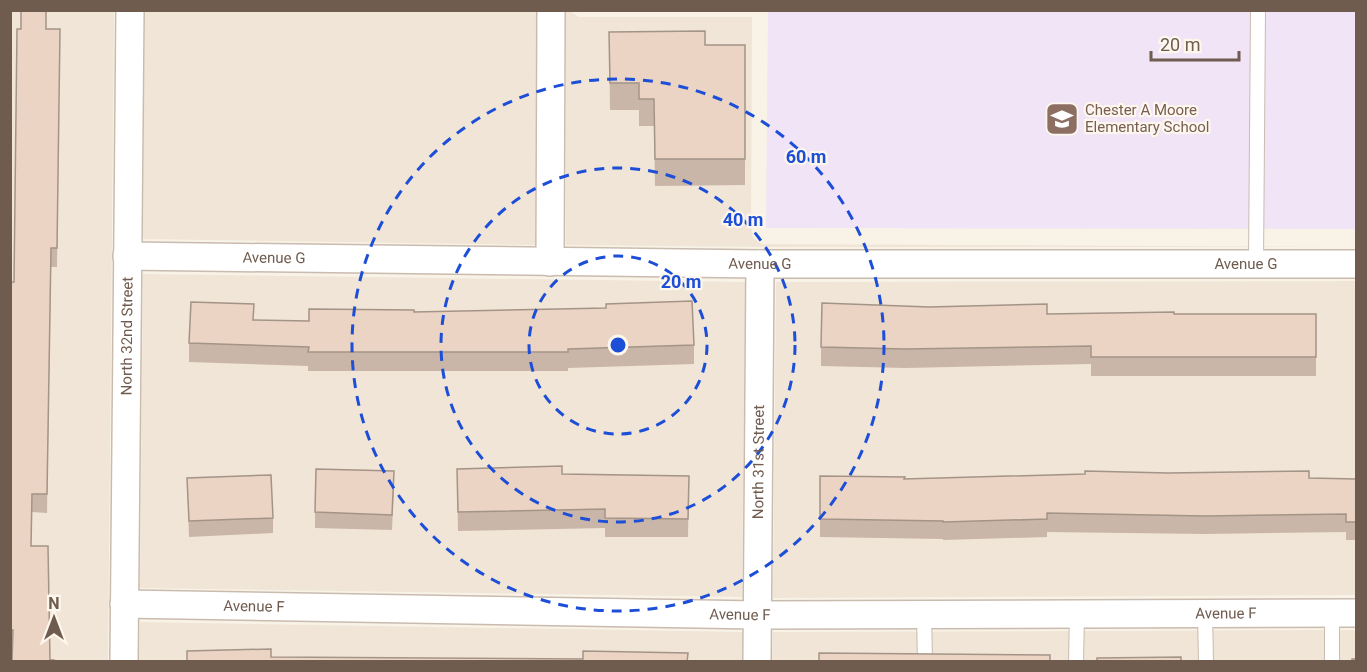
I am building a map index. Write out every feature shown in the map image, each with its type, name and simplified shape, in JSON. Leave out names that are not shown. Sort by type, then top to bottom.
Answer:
[{"type":"street","name":"North 32nd Street","points":[[123,662],[130,10]]},
{"type":"street","points":[[550,262],[551,10]]},
{"type":"street","name":"Avenue G","points":[[128,256],[760,264],[1356,264]]},
{"type":"street","name":"North 31st Street","points":[[757,662],[760,264]]},
{"type":"street","name":"Avenue F","points":[[124,604],[757,615],[1344,613]]},
{"type":"lane","points":[[1256,264],[1258,10]]},
{"type":"lane","points":[[1205,613],[1206,662]]},
{"type":"lane","points":[[1332,662],[1344,613]]},
{"type":"lane","points":[[924,614],[925,662]]},
{"type":"lane","points":[[1076,662],[1077,614]]},
{"type":"shaded area","points":[[10,11],[114,11],[108,661],[11,661]]},
{"type":"shaded area","points":[[145,11],[536,11],[535,245],[143,239]]},
{"type":"shaded area","points":[[566,11],[579,17],[752,17],[751,227],[753,238],[761,244],[1356,247],[566,245]]},
{"type":"shaded area","name":"Chester A Moore Elementary School","points":[[768,11],[1356,11],[1356,229],[766,228]]},
{"type":"shaded area","points":[[143,274],[745,282],[742,597],[140,588]]},
{"type":"shaded area","points":[[1356,281],[1356,595],[773,598],[776,282]]},
{"type":"shaded area","points":[[140,622],[742,632],[742,661],[139,662]]},
{"type":"shaded area","points":[[1356,630],[1356,661],[772,662],[773,632]]},
{"type":"building","points":[[21,10],[46,10],[46,29],[60,29],[57,248],[51,248],[47,494],[32,494],[31,546],[48,546],[50,660],[54,662],[12,662],[13,630],[10,630],[10,282],[14,282],[17,29],[21,29]]},
{"type":"building","points":[[705,31],[705,45],[745,45],[745,159],[655,159],[654,99],[639,99],[639,83],[610,83],[609,32]]},
{"type":"building","points":[[692,301],[694,345],[568,349],[568,352],[308,352],[309,347],[189,343],[191,302],[254,304],[253,320],[309,321],[309,309],[414,310],[414,312],[606,308],[606,304]]},
{"type":"building","points":[[822,303],[929,307],[1047,304],[1047,314],[1174,312],[1174,314],[1316,314],[1316,357],[1091,357],[1091,346],[905,349],[821,347]]},
{"type":"building","points":[[562,466],[562,474],[689,476],[688,519],[605,518],[605,509],[458,512],[457,469]]},
{"type":"building","points":[[316,469],[394,471],[392,515],[315,512]]},
{"type":"building","points":[[1085,471],[1168,473],[1309,471],[1309,478],[1356,479],[1356,522],[1346,522],[1346,514],[1205,516],[1047,513],[1047,519],[943,522],[820,519],[820,476],[905,477],[904,479],[1085,474]]},
{"type":"building","points":[[271,475],[273,518],[189,521],[187,478]]},
{"type":"building","points":[[271,649],[271,657],[583,659],[583,651],[688,653],[687,662],[187,662],[187,651]]},
{"type":"building","points":[[819,653],[1050,655],[1050,662],[819,662]]},
{"type":"building","points":[[1181,657],[1181,662],[1097,662],[1097,658]]},
{"type":"place","name":"Chester A Moore Elementary School","points":[[1062,119]]}]
